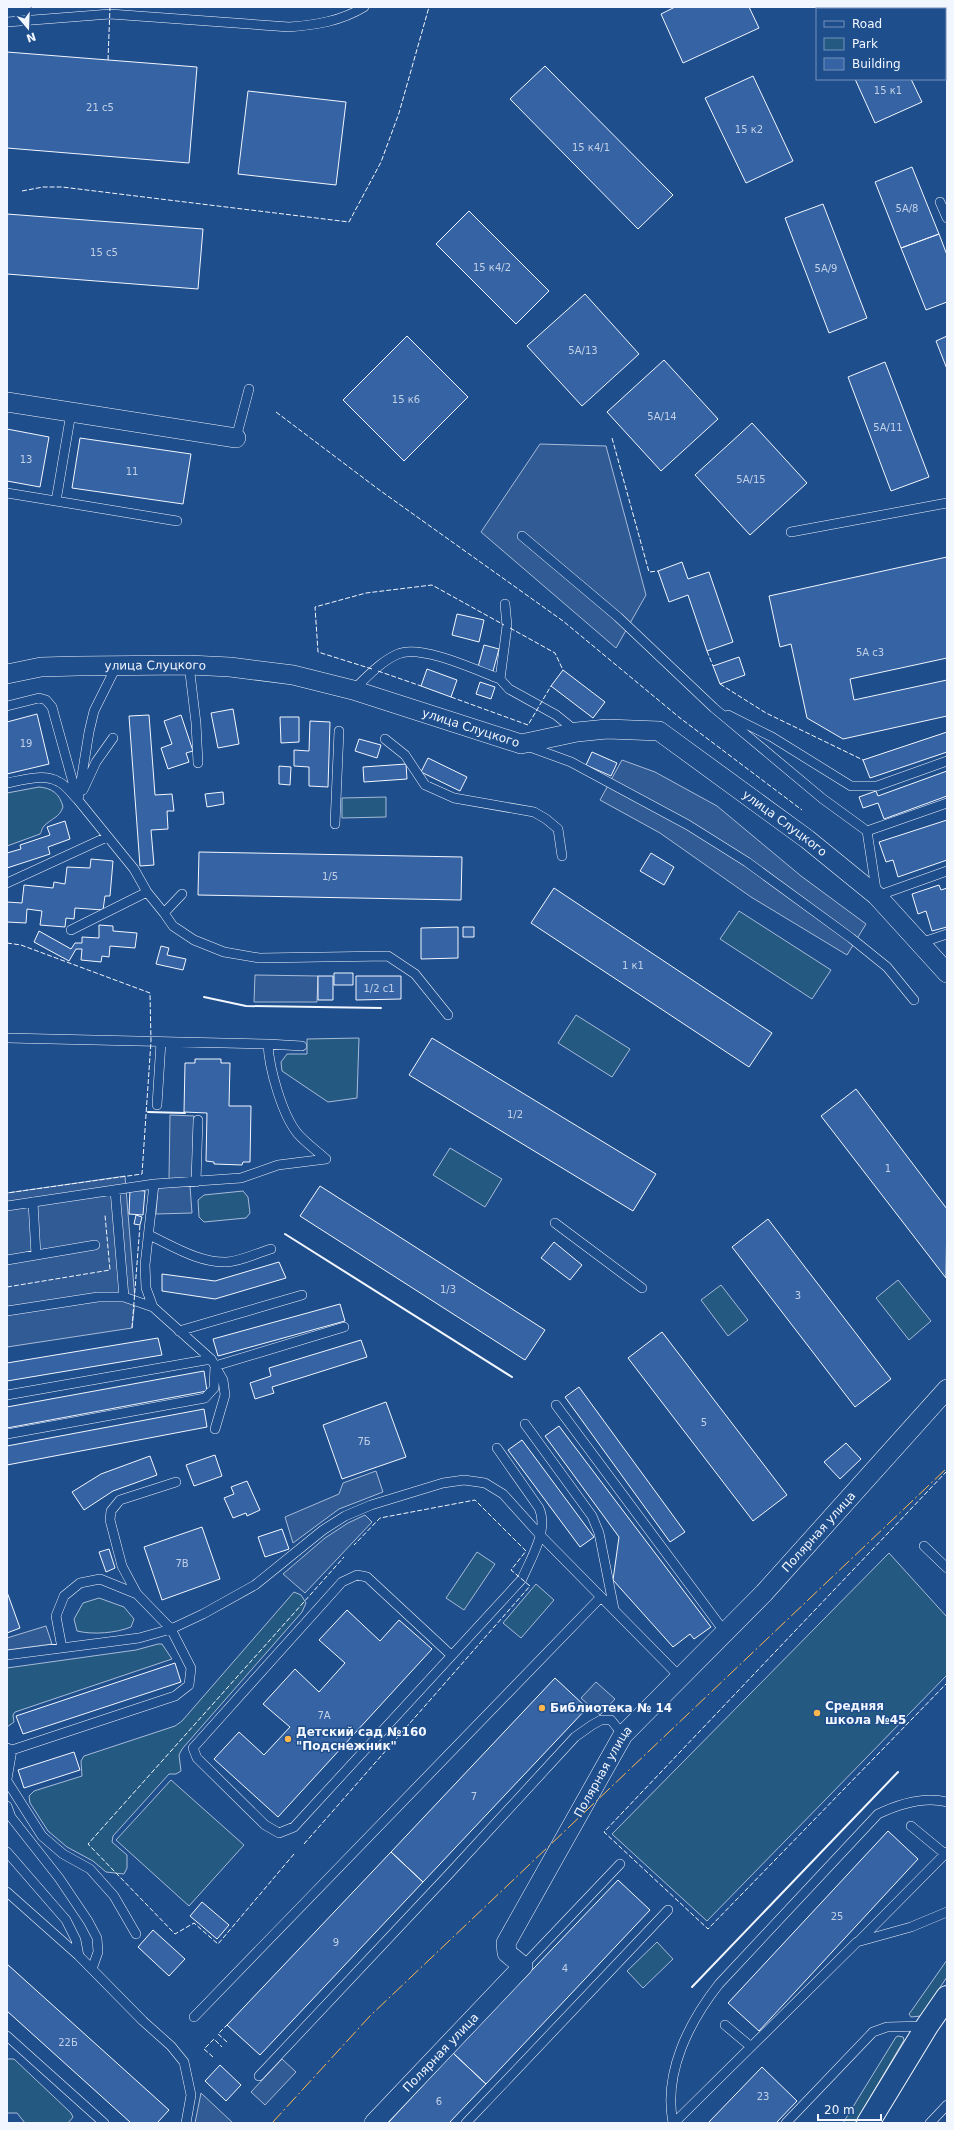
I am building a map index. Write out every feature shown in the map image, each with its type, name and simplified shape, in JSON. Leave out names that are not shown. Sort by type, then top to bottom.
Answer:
[{"type":"main road","points":[[868,2123],[927,2026],[947,1997]]},
{"type":"street","points":[[7,402],[236,438]]},
{"type":"street","name":"улица Слуцкого","points":[[7,674],[41,667],[188,665],[230,667],[293,675],[353,690],[521,744],[577,732],[607,729],[659,731],[807,839],[877,896],[947,973]]},
{"type":"street","name":"Полярная улица","points":[[374,2123],[523,1966],[507,1953],[506,1943],[623,1734],[724,1631],[764,1593],[947,1388]]},
{"type":"lane","points":[[7,22],[110,14],[289,27],[316,25],[348,17],[364,7]]},
{"type":"lane","points":[[940,202],[947,218]]},
{"type":"lane","points":[[236,438],[249,389]]},
{"type":"lane","points":[[56,501],[71,413]]},
{"type":"lane","points":[[7,493],[177,521]]},
{"type":"lane","points":[[791,532],[947,502]]},
{"type":"lane","points":[[522,536],[618,617],[714,708],[823,799],[867,831],[877,896],[947,871]]},
{"type":"lane","points":[[500,679],[507,626],[505,604]]},
{"type":"lane","points":[[353,690],[375,670],[396,654],[421,651],[500,679],[509,688],[556,715],[577,732]]},
{"type":"lane","points":[[188,665],[196,723],[198,763]]},
{"type":"lane","points":[[78,800],[89,732],[94,711],[116,666]]},
{"type":"lane","points":[[7,706],[40,698],[46,700],[52,707],[78,800]]},
{"type":"lane","points":[[714,708],[772,737],[851,786],[877,786],[947,761]]},
{"type":"lane","points":[[334,824],[339,731]]},
{"type":"lane","points":[[78,800],[96,762],[113,738]]},
{"type":"lane","points":[[385,739],[405,755],[425,785],[454,798],[534,812],[546,819],[558,829],[562,856]]},
{"type":"lane","points":[[521,744],[571,762],[688,825],[747,862],[851,938],[887,967],[914,1000]]},
{"type":"lane","points":[[7,783],[27,778],[46,778],[59,782],[78,800],[134,869],[147,892],[174,926],[194,940],[224,952],[259,958],[388,956],[416,974],[448,1016]]},
{"type":"lane","points":[[867,831],[947,803]]},
{"type":"lane","points":[[7,883],[107,837]]},
{"type":"lane","points":[[71,930],[147,892]]},
{"type":"lane","points":[[164,913],[182,894]]},
{"type":"lane","points":[[920,943],[947,934]]},
{"type":"lane","points":[[7,1038],[302,1046]]},
{"type":"lane","points":[[157,1106],[161,1042]]},
{"type":"lane","points":[[7,1206],[154,1184],[241,1178],[278,1165],[326,1159],[298,1134],[289,1120],[272,1074],[268,1044]]},
{"type":"lane","points":[[196,1182],[198,1120]]},
{"type":"lane","points":[[153,1307],[146,1288],[145,1265],[154,1184]]},
{"type":"lane","points":[[115,1190],[124,1297]]},
{"type":"lane","points":[[34,1202],[36,1255]]},
{"type":"lane","points":[[554,1223],[642,1288]]},
{"type":"lane","points":[[149,1235],[201,1259],[217,1262],[229,1262],[271,1249]]},
{"type":"lane","points":[[7,1260],[95,1245]]},
{"type":"lane","points":[[179,1331],[302,1295]]},
{"type":"lane","points":[[7,1311],[98,1297],[124,1297],[153,1307],[213,1362],[224,1380],[225,1395],[215,1429]]},
{"type":"lane","points":[[7,1395],[213,1362],[344,1327]]},
{"type":"lane","points":[[7,1434],[205,1398],[214,1388],[213,1362]]},
{"type":"lane","points":[[556,1405],[724,1631]]},
{"type":"lane","points":[[525,1424],[592,1516],[599,1533],[614,1609]]},
{"type":"lane","points":[[451,1655],[367,1577],[357,1575],[342,1582],[193,1748],[197,1758],[265,1825],[279,1833],[294,1827],[522,1579],[540,1535],[544,1517],[497,1448]]},
{"type":"lane","points":[[7,1655],[139,1638],[171,1629],[203,1614],[255,1585],[323,1530],[345,1516],[371,1505],[443,1483],[464,1480],[485,1483],[503,1494],[540,1535],[679,1676]]},
{"type":"lane","points":[[136,1934],[114,1896],[90,1869],[63,1854],[42,1836],[7,1780],[10,1749],[175,1696],[189,1685],[191,1668],[171,1629],[137,1594],[122,1566],[113,1534],[111,1511],[120,1500],[176,1482]]},
{"type":"lane","points":[[924,1546],[947,1568]]},
{"type":"lane","points":[[62,1648],[56,1616],[64,1596],[80,1583],[100,1579],[137,1594]]},
{"type":"lane","points":[[194,2017],[601,1597]]},
{"type":"lane","points":[[259,2076],[444,1880],[574,1737],[601,1720],[611,1720],[623,1734]]},
{"type":"lane","points":[[674,2123],[670,2108],[677,2061],[699,2011],[719,1984],[878,1814],[889,1808],[918,1800],[931,1799],[947,1802]]},
{"type":"lane","points":[[7,1806],[11,1817],[59,1878],[97,1938],[98,1952],[92,1969]]},
{"type":"lane","points":[[674,2123],[946,1853],[911,1826]]},
{"type":"lane","points":[[7,1852],[66,1920],[76,1940],[79,1956]]},
{"type":"lane","points":[[523,1966],[620,1864]]},
{"type":"lane","points":[[7,1892],[79,1956],[143,2021],[172,2046],[184,2062],[189,2079],[191,2095],[186,2123]]},
{"type":"lane","points":[[466,2123],[668,1910]]},
{"type":"lane","points":[[857,1942],[911,1927],[947,1912]]},
{"type":"lane","points":[[725,2025],[750,2046]]},
{"type":"lane","points":[[786,2123],[873,2032],[887,2027],[927,2026]]},
{"type":"lane","points":[[7,2036],[104,2123]]},
{"type":"lane","points":[[930,2123],[947,2105]]},
{"type":"green space","points":[[39,787],[52,790],[58,795],[63,807],[61,811],[42,828],[40,834],[7,846],[7,793]]},
{"type":"green space","points":[[386,797],[386,817],[342,818],[342,798]]},
{"type":"green space","points":[[739,911],[831,970],[812,999],[720,939]]},
{"type":"green space","points":[[576,1015],[630,1049],[612,1077],[558,1043]]},
{"type":"green space","points":[[359,1038],[357,1098],[328,1102],[282,1071],[281,1062],[287,1054],[307,1054],[307,1039]]},
{"type":"green space","points":[[450,1148],[502,1179],[485,1207],[433,1175]]},
{"type":"green space","points":[[243,1191],[248,1197],[250,1213],[246,1218],[204,1222],[199,1217],[198,1200],[204,1195]]},
{"type":"green space","points":[[898,1280],[931,1321],[909,1340],[876,1298]]},
{"type":"green space","points":[[721,1285],[748,1320],[728,1336],[701,1300]]},
{"type":"green space","points":[[477,1552],[495,1564],[464,1610],[446,1598]]},
{"type":"green space","name":"Средняя школа №45","points":[[889,1553],[947,1617],[947,1675],[707,1921],[612,1834]]},
{"type":"green space","points":[[536,1584],[554,1600],[521,1638],[503,1623]]},
{"type":"green space","points":[[294,1592],[301,1595],[306,1603],[302,1612],[182,1749],[179,1755],[181,1771],[176,1774],[169,1774],[113,1836],[112,1842],[127,1855],[127,1868],[124,1874],[106,1872],[93,1861],[67,1847],[48,1831],[30,1803],[29,1796],[34,1791],[82,1776],[81,1761],[84,1756],[175,1726],[182,1721]]},
{"type":"green space","points":[[99,1598],[124,1607],[134,1619],[131,1627],[104,1633],[77,1631],[74,1619],[83,1603]]},
{"type":"green space","points":[[162,1644],[172,1659],[15,1712],[13,1715],[14,1722],[7,1727],[7,1668],[136,1650]]},
{"type":"green space","points":[[171,1780],[244,1845],[189,1906],[116,1840]]},
{"type":"green space","points":[[657,1942],[673,1959],[643,1988],[627,1971]]},
{"type":"green space","points":[[947,1960],[947,1977],[921,2016],[911,2017],[909,2014]]},
{"type":"green space","points":[[896,2037],[903,2037],[904,2040],[855,2123],[843,2123]]},
{"type":"green space","points":[[7,2059],[14,2059],[71,2113],[73,2117],[68,2123],[25,2123],[17,2113],[7,2113]]},
{"type":"shaded area","points":[[540,444],[606,446],[646,595],[616,648],[481,532]]},
{"type":"shaded area","points":[[622,760],[655,772],[717,806],[801,876],[866,924],[847,955],[751,897],[660,833],[600,800]]},
{"type":"shaded area","points":[[255,975],[318,976],[317,1002],[254,1002]]},
{"type":"shaded area","points":[[170,1115],[194,1116],[192,1178],[169,1179]]},
{"type":"shaded area","points":[[125,1176],[135,1300],[132,1328],[7,1347],[7,1193]]},
{"type":"shaded area","points":[[190,1186],[192,1213],[156,1214],[158,1187]]},
{"type":"shaded area","points":[[376,1471],[383,1492],[339,1509],[293,1543],[285,1517],[339,1494],[343,1483]]},
{"type":"shaded area","points":[[365,1515],[372,1522],[305,1593],[283,1574],[325,1538],[348,1523]]},
{"type":"shaded area","points":[[46,1626],[52,1644],[7,1650],[7,1638]]},
{"type":"shaded area","points":[[596,1682],[615,1699],[600,1715],[581,1698]]},
{"type":"shaded area","points":[[282,2059],[296,2072],[265,2105],[251,2092]]},
{"type":"shaded area","points":[[201,2093],[233,2123],[195,2123]]},
{"type":"building","points":[[675,7],[749,7],[759,28],[683,63],[661,14]]},
{"type":"building","points":[[822,7],[878,8],[822,8]]},
{"type":"building","points":[[7,52],[197,67],[189,163],[7,148]]},
{"type":"building","points":[[545,66],[673,195],[638,229],[510,99]]},
{"type":"building","points":[[753,76],[793,161],[746,183],[705,98]]},
{"type":"building","points":[[855,80],[911,80],[922,102],[875,123]]},
{"type":"building","points":[[248,91],[346,102],[336,185],[238,174]]},
{"type":"building","points":[[912,167],[939,234],[901,248],[875,182]]},
{"type":"building","points":[[823,204],[867,318],[829,333],[785,218]]},
{"type":"building","points":[[469,211],[549,291],[516,324],[436,244]]},
{"type":"building","points":[[7,214],[203,229],[198,289],[7,274]]},
{"type":"building","points":[[939,234],[947,255],[947,302],[926,310],[901,248]]},
{"type":"building","points":[[585,294],[639,354],[582,406],[527,346]]},
{"type":"building","points":[[407,336],[468,397],[404,461],[343,400]]},
{"type":"building","points":[[947,336],[947,369],[936,341]]},
{"type":"building","points":[[664,360],[718,419],[661,471],[607,412]]},
{"type":"building","points":[[885,362],[929,477],[891,491],[848,377]]},
{"type":"building","points":[[752,423],[807,483],[750,535],[695,475]]},
{"type":"building","points":[[7,429],[49,437],[40,487],[7,481]]},
{"type":"building","points":[[80,438],[191,454],[183,504],[72,488]]},
{"type":"building","points":[[947,557],[947,658],[850,679],[854,700],[947,680],[947,716],[843,739],[807,718],[791,644],[780,647],[769,596]]},
{"type":"building","points":[[682,562],[688,579],[709,572],[733,642],[707,651],[688,595],[669,602],[658,571]]},
{"type":"building","points":[[457,614],[484,620],[479,642],[452,635]]},
{"type":"building","points":[[484,645],[499,649],[493,671],[478,667]]},
{"type":"building","points":[[739,657],[745,675],[720,684],[713,666]]},
{"type":"building","points":[[427,669],[457,680],[451,697],[421,686]]},
{"type":"building","points":[[563,670],[605,702],[593,718],[551,686]]},
{"type":"building","points":[[480,682],[495,687],[491,699],[476,694]]},
{"type":"building","points":[[233,709],[239,744],[218,748],[211,713]]},
{"type":"building","points":[[37,714],[49,764],[7,774],[7,722]]},
{"type":"building","points":[[149,715],[155,795],[172,794],[174,811],[167,811],[168,829],[151,830],[154,865],[140,866],[129,716]]},
{"type":"building","points":[[181,715],[193,751],[186,753],[189,762],[168,769],[161,748],[172,744],[164,721]]},
{"type":"building","points":[[280,717],[299,717],[299,742],[281,743]]},
{"type":"building","points":[[310,721],[330,722],[328,787],[309,786],[309,767],[294,766],[294,750],[309,751]]},
{"type":"building","points":[[947,732],[947,752],[870,778],[863,760]]},
{"type":"building","points":[[359,739],[381,745],[377,758],[355,751]]},
{"type":"building","points":[[592,752],[617,763],[611,776],[586,765]]},
{"type":"building","points":[[428,758],[467,777],[460,791],[421,772]]},
{"type":"building","points":[[406,764],[407,779],[364,782],[363,767]]},
{"type":"building","points":[[279,766],[291,767],[290,785],[279,784]]},
{"type":"building","points":[[947,771],[947,796],[884,819],[878,803],[863,808],[859,797],[876,791],[878,796]]},
{"type":"building","points":[[223,792],[224,804],[207,807],[205,794]]},
{"type":"building","points":[[947,820],[947,860],[898,877],[893,860],[886,862],[879,842]]},
{"type":"building","points":[[65,821],[70,839],[48,847],[50,854],[7,868],[7,853],[21,849],[20,845],[50,835],[47,827]]},
{"type":"building","points":[[199,852],[462,857],[461,900],[198,895]]},
{"type":"building","points":[[651,853],[674,867],[664,885],[640,871]]},
{"type":"building","points":[[91,859],[113,861],[110,896],[105,896],[103,910],[75,908],[74,919],[66,918],[65,927],[40,925],[42,911],[27,909],[26,923],[7,922],[7,902],[22,903],[24,885],[53,888],[54,882],[65,884],[67,867],[90,868]]},
{"type":"building","points":[[939,885],[941,890],[947,888],[947,927],[932,931],[926,911],[918,914],[912,894]]},
{"type":"building","points":[[554,888],[772,1033],[749,1067],[531,923]]},
{"type":"building","points":[[99,925],[113,926],[113,931],[137,933],[135,948],[110,946],[109,957],[102,956],[101,962],[81,960],[82,949],[76,949],[69,961],[34,942],[39,931],[71,949],[75,943],[82,943],[82,937],[99,938]]},
{"type":"building","points":[[458,927],[458,958],[421,959],[421,928]]},
{"type":"building","points":[[463,927],[474,927],[474,937],[463,937]]},
{"type":"building","points":[[161,946],[169,948],[167,955],[186,959],[183,970],[156,964]]},
{"type":"building","points":[[334,973],[353,973],[353,985],[334,985]]},
{"type":"building","points":[[318,976],[333,976],[333,1000],[318,1000]]},
{"type":"building","points":[[356,976],[401,976],[401,999],[356,1000]]},
{"type":"building","points":[[432,1038],[656,1174],[633,1211],[409,1075]]},
{"type":"building","points":[[195,1059],[221,1059],[221,1063],[230,1063],[229,1106],[251,1106],[250,1162],[243,1162],[242,1165],[214,1164],[214,1162],[206,1161],[207,1113],[184,1112],[185,1063],[195,1063]]},
{"type":"building","points":[[856,1089],[947,1209],[946,1278],[821,1116]]},
{"type":"building","points":[[320,1186],[545,1330],[525,1360],[300,1216]]},
{"type":"building","points":[[130,1190],[145,1191],[143,1215],[129,1214]]},
{"type":"building","points":[[136,1215],[142,1217],[140,1225],[134,1224]]},
{"type":"building","points":[[768,1219],[891,1379],[855,1407],[732,1247]]},
{"type":"building","points":[[554,1242],[582,1265],[570,1280],[541,1258]]},
{"type":"building","points":[[279,1262],[286,1278],[215,1299],[162,1291],[162,1274],[215,1281]]},
{"type":"building","points":[[340,1304],[345,1321],[218,1356],[213,1339]]},
{"type":"building","points":[[662,1332],[787,1495],[753,1521],[628,1358]]},
{"type":"building","points":[[158,1338],[162,1355],[7,1381],[7,1363]]},
{"type":"building","points":[[361,1340],[367,1357],[272,1387],[274,1393],[255,1399],[250,1383],[271,1376],[269,1368]]},
{"type":"building","points":[[204,1371],[207,1391],[7,1428],[7,1407]]},
{"type":"building","points":[[579,1387],[685,1532],[670,1542],[565,1397]]},
{"type":"building","points":[[386,1402],[406,1457],[342,1479],[323,1425]]},
{"type":"building","points":[[204,1409],[207,1427],[7,1465],[7,1446]]},
{"type":"building","points":[[559,1426],[711,1627],[694,1639],[690,1634],[673,1647],[613,1580],[619,1537],[545,1436]]},
{"type":"building","points":[[522,1440],[594,1537],[580,1547],[508,1450]]},
{"type":"building","points":[[846,1443],[861,1459],[840,1479],[824,1462]]},
{"type":"building","points":[[215,1455],[222,1476],[194,1486],[186,1465]]},
{"type":"building","points":[[150,1456],[157,1475],[113,1491],[84,1510],[72,1492],[101,1474]]},
{"type":"building","points":[[247,1481],[260,1510],[247,1516],[246,1513],[233,1518],[224,1498],[234,1494],[231,1487]]},
{"type":"building","points":[[202,1527],[220,1579],[162,1600],[144,1547]]},
{"type":"building","points":[[282,1529],[289,1549],[265,1557],[258,1537]]},
{"type":"building","points":[[109,1549],[115,1568],[106,1572],[99,1552]]},
{"type":"building","points":[[7,1592],[20,1628],[7,1633]]},
{"type":"building","points":[[347,1610],[380,1641],[399,1620],[432,1649],[278,1817],[214,1759],[239,1732],[264,1755],[290,1727],[263,1704],[295,1669],[319,1692],[345,1663],[319,1640]]},
{"type":"building","points":[[175,1663],[181,1682],[23,1734],[16,1716]]},
{"type":"building","points":[[555,1678],[587,1708],[423,1882],[391,1852]]},
{"type":"building","points":[[74,1752],[80,1770],[24,1788],[18,1770]]},
{"type":"building","points":[[888,1831],[918,1859],[759,2031],[728,2003]]},
{"type":"building","points":[[391,1852],[423,1882],[260,2055],[227,2025]]},
{"type":"building","points":[[618,1880],[650,1910],[486,2084],[453,2053]]},
{"type":"building","points":[[202,1902],[229,1925],[217,1939],[190,1916]]},
{"type":"building","points":[[153,1930],[185,1959],[169,1976],[138,1947]]},
{"type":"building","points":[[7,1964],[169,2110],[157,2123],[131,2123],[7,2011]]},
{"type":"building","points":[[453,2053],[486,2084],[449,2123],[388,2123]]},
{"type":"building","points":[[220,2065],[241,2085],[226,2101],[205,2081]]},
{"type":"building","points":[[762,2067],[797,2101],[776,2123],[708,2123]]},
{"type":"fence","points":[[108,60],[110,7]]},
{"type":"fence","points":[[22,191],[43,187],[62,187],[349,222],[381,162],[399,113],[429,7]]},
{"type":"fence","points":[[276,412],[378,489],[563,621],[680,718],[802,810]]},
{"type":"fence","points":[[612,438],[649,572],[658,571]]},
{"type":"fence","points":[[372,669],[318,652],[315,607],[366,593],[432,585],[504,625]]},
{"type":"fence","points":[[510,628],[555,653],[563,670]]},
{"type":"fence","points":[[707,651],[713,666]]},
{"type":"fence","points":[[378,671],[421,686]]},
{"type":"fence","points":[[720,684],[766,713],[863,760]]},
{"type":"fence","points":[[451,697],[528,725],[551,686]]},
{"type":"fence","points":[[7,943],[21,945],[150,993],[151,1041],[142,1174],[7,1193]]},
{"type":"fence","points":[[7,1287],[110,1270],[105,1215]]},
{"type":"fence","points":[[132,1328],[140,1225]]},
{"type":"fence","points":[[947,1471],[604,1832],[708,1929],[946,1684],[947,1686]]},
{"type":"fence","points":[[304,1844],[530,1586],[511,1570],[526,1551],[475,1500],[380,1518],[354,1545]]},
{"type":"fence","points":[[294,1854],[218,1944],[194,1923],[175,1934],[88,1844],[344,1557]]},
{"type":"fence","points":[[227,2025],[218,2034],[227,2042]]},
{"type":"fence","points":[[213,2057],[204,2049],[214,2039],[222,2047]]},
{"type":"wall","points":[[204,997],[246,1006],[381,1008]]},
{"type":"wall","points":[[148,1112],[185,1113]]},
{"type":"wall","points":[[285,1234],[512,1377]]},
{"type":"wall","points":[[692,1987],[898,1772]]},
{"type":"power","points":[[272,2123],[370,2016],[947,1468]]},
{"type":"place","name":"Библиотека № 14","points":[[542,1708]]},
{"type":"place","name":"Средняя школа №45","points":[[817,1713]]},
{"type":"place","name":"Детский сад №160 \"Подснежник\"","points":[[288,1739]]}]
